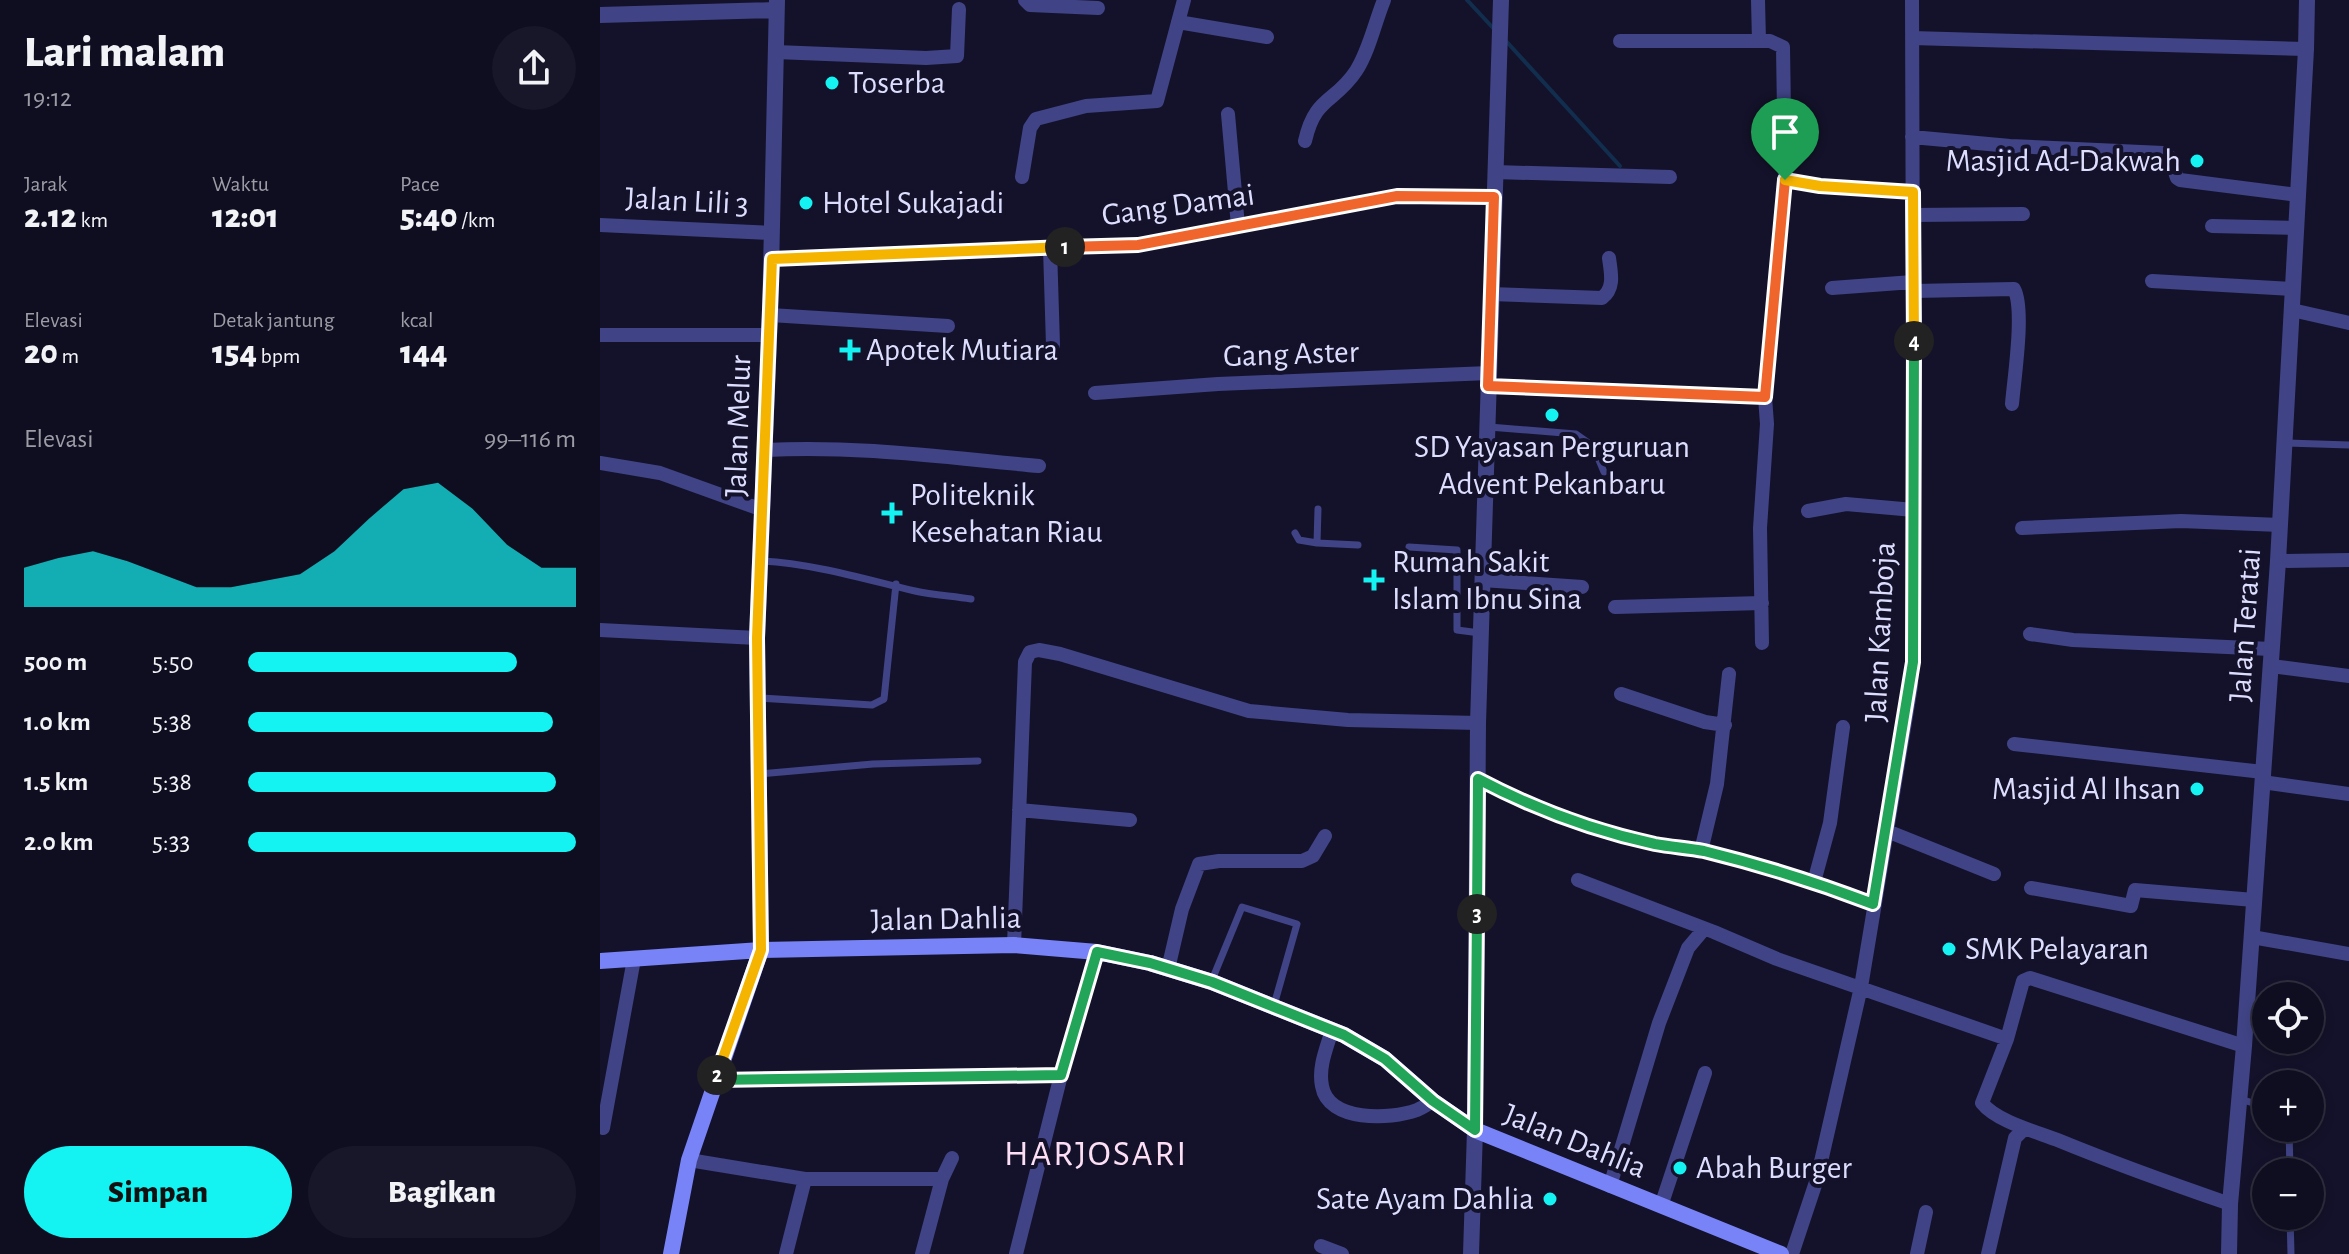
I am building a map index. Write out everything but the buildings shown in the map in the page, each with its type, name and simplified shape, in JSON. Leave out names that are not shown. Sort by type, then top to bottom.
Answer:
[{"type":"main road","name":"Jalan Dahlia","points":[[600,961],[761,950],[1014,945],[1097,952],[1168,969],[1274,1005],[1332,1030],[1385,1059],[1433,1101],[1475,1130],[1781,1254]]},
{"type":"main road","points":[[671,1254],[689,1160],[761,950]]},
{"type":"street","points":[[1025,0],[1030,5],[1098,8]]},
{"type":"street","points":[[1022,177],[1030,128],[1036,119],[1086,106],[1157,101],[1184,0]]},
{"type":"street","points":[[1305,141],[1309,122],[1321,103],[1337,93],[1357,70],[1384,0]]},
{"type":"street","points":[[1471,1254],[1480,633],[1501,0]]},
{"type":"street","points":[[1758,0],[1759,41]]},
{"type":"street","name":"Jalan Kamboja","points":[[1792,1254],[1817,1179],[1861,987],[1912,674],[1912,0]]},
{"type":"street","name":"Jalan Teratai","points":[[2229,1254],[2230,1204],[2278,561],[2307,0]]},
{"type":"street","points":[[600,15],[776,5]]},
{"type":"street","name":"Jalan Melur","points":[[761,950],[757,638],[772,259],[776,5]]},
{"type":"street","points":[[776,52],[926,58],[957,56],[959,9]]},
{"type":"street","points":[[1178,22],[1267,37]]},
{"type":"street","points":[[1912,38],[2306,49]]},
{"type":"street","points":[[1620,41],[1770,41],[1783,47],[1785,180],[1765,397],[1767,424],[1760,528],[1762,643]]},
{"type":"street","points":[[1228,114],[1238,226]]},
{"type":"street","points":[[1912,137],[2010,146],[2163,153],[2173,161],[2180,180],[2298,195]]},
{"type":"street","points":[[1495,172],[1670,177]]},
{"type":"street","points":[[1785,180],[1820,186],[1913,192]]},
{"type":"street","name":"Gang Damai","points":[[772,259],[1138,245],[1397,196],[1494,197]]},
{"type":"street","points":[[1913,215],[2023,214]]},
{"type":"street","name":"Jalan Lili 3","points":[[600,225],[772,233]]},
{"type":"street","points":[[2212,226],[2296,228]]},
{"type":"street","points":[[1050,248],[1053,345]]},
{"type":"street","points":[[1491,294],[1602,298],[1609,293],[1612,279],[1609,258]]},
{"type":"street","points":[[2152,281],[2293,289]]},
{"type":"street","points":[[1832,288],[1914,286],[2014,289],[2019,322],[2012,404]]},
{"type":"street","points":[[2292,310],[2349,323]]},
{"type":"street","points":[[770,315],[948,326]]},
{"type":"street","points":[[600,335],[769,335]]},
{"type":"street","name":"Gang Aster","points":[[1095,393],[1218,384],[1488,380],[1765,397]]},
{"type":"street","points":[[766,450],[799,448],[889,453],[1039,466]]},
{"type":"street","points":[[600,463],[660,473],[763,510]]},
{"type":"street","points":[[1808,511],[1846,504],[1914,510]]},
{"type":"street","points":[[2022,528],[2181,521],[2280,525]]},
{"type":"street","points":[[2278,561],[2349,560]]},
{"type":"street","points":[[1482,580],[1582,587]]},
{"type":"street","points":[[1615,607],[1762,603]]},
{"type":"street","points":[[600,630],[757,638]]},
{"type":"street","points":[[2030,634],[2271,658],[2349,676]]},
{"type":"street","points":[[1014,945],[1025,662],[1030,652],[1039,650],[1060,654],[1249,711],[1348,720],[1478,723]]},
{"type":"street","points":[[1701,851],[1717,784],[1729,674]]},
{"type":"street","points":[[1621,694],[1705,722],[1725,725]]},
{"type":"street","points":[[1814,882],[1830,823],[1843,727]]},
{"type":"street","points":[[2014,744],[2195,766],[2349,794]]},
{"type":"street","points":[[1478,779],[1519,800],[1614,833],[1701,851],[1814,882],[1873,904]]},
{"type":"street","points":[[1019,810],[1130,820]]},
{"type":"street","points":[[1887,831],[1994,874]]},
{"type":"street","points":[[1168,969],[1182,909],[1200,863],[1302,861],[1313,856],[1325,836]]},
{"type":"street","points":[[1578,880],[1777,959],[2007,1039]]},
{"type":"street","points":[[2031,888],[2131,906],[2135,890],[2254,900]]},
{"type":"street","points":[[1610,1186],[1659,1023],[1688,948],[1704,929]]},
{"type":"street","points":[[2252,937],[2349,954]]},
{"type":"street","points":[[1016,1254],[1061,1075],[1097,952]]},
{"type":"street","points":[[603,1128],[634,959]]},
{"type":"street","points":[[2230,1204],[2102,1160],[1988,1111],[1982,1103],[2007,1039],[2023,981],[2030,978],[2244,1046]]},
{"type":"street","points":[[1332,1030],[1322,1063],[1322,1088],[1338,1109],[1350,1114],[1372,1116],[1417,1110],[1433,1101]]},
{"type":"street","points":[[1661,1206],[1705,1073]]},
{"type":"street","points":[[716,1080],[1061,1075]]},
{"type":"street","points":[[1988,1254],[2015,1138],[2023,1130],[2029,1130]]},
{"type":"street","points":[[922,1254],[942,1179],[952,1158]]},
{"type":"street","points":[[689,1160],[805,1179],[942,1179]]},
{"type":"street","points":[[786,1254],[805,1179]]},
{"type":"street","points":[[1917,1254],[1926,1212]]},
{"type":"street","points":[[1321,1246],[1342,1254]]},
{"type":"lane","points":[[1487,427],[1576,434],[1593,446],[1604,472]]},
{"type":"lane","points":[[2284,443],[2349,445]]},
{"type":"lane","points":[[1317,543],[1318,509]]},
{"type":"lane","points":[[1295,533],[1299,540],[1358,545]]},
{"type":"lane","points":[[1409,547],[1457,550],[1457,630],[1480,633]]},
{"type":"lane","points":[[762,561],[804,565],[896,584],[915,591],[971,599]]},
{"type":"lane","points":[[758,698],[872,705],[884,699],[896,584]]},
{"type":"lane","points":[[757,775],[873,764],[978,761]]},
{"type":"lane","points":[[1212,982],[1242,907],[1297,924],[1274,1005]]},
{"type":"lane","points":[[2238,1098],[2252,1102]]},
{"type":"lane","points":[[2290,1230],[2291,1254]]},
{"type":"waterway","points":[[1467,0],[1494,29]]},
{"type":"waterway","points":[[1506,41],[1620,166]]},
{"type":"place","name":"Toserba","points":[[832,83]]},
{"type":"place","name":"Masjid Ad-Dakwah","points":[[2197,161]]},
{"type":"place","name":"Hotel Sukajadi","points":[[806,203]]},
{"type":"place","name":"Apotek Mutiara","points":[[850,350]]},
{"type":"place","name":"SD Yayasan Perguruan Advent Pekanbaru","points":[[1552,415]]},
{"type":"place","name":"Politeknik Kesehatan Riau","points":[[892,513]]},
{"type":"place","name":"Rumah Sakit Islam Ibnu Sina","points":[[1374,580]]},
{"type":"place","name":"Masjid Al Ihsan","points":[[2197,789]]},
{"type":"place","name":"SMK Pelayaran","points":[[1949,949]]},
{"type":"place","name":"Abah Burger","points":[[1680,1168]]},
{"type":"place","name":"Sate Ayam Dahlia","points":[[1550,1199]]},
{"type":"district","name":"HARJOSARI","points":[[1096,1154]]},
{"type":"route","points":[[1785,180],[1820,186],[1913,192],[1913,662],[1873,904],[1814,882],[1701,851],[1614,833],[1538,808],[1478,779],[1475,1130],[1359,1042],[1212,982],[1150,963],[1097,952],[1061,1075],[716,1080],[761,950],[757,638],[772,259],[1138,245],[1397,196],[1494,197],[1488,386],[1765,397],[1785,180]]}]
